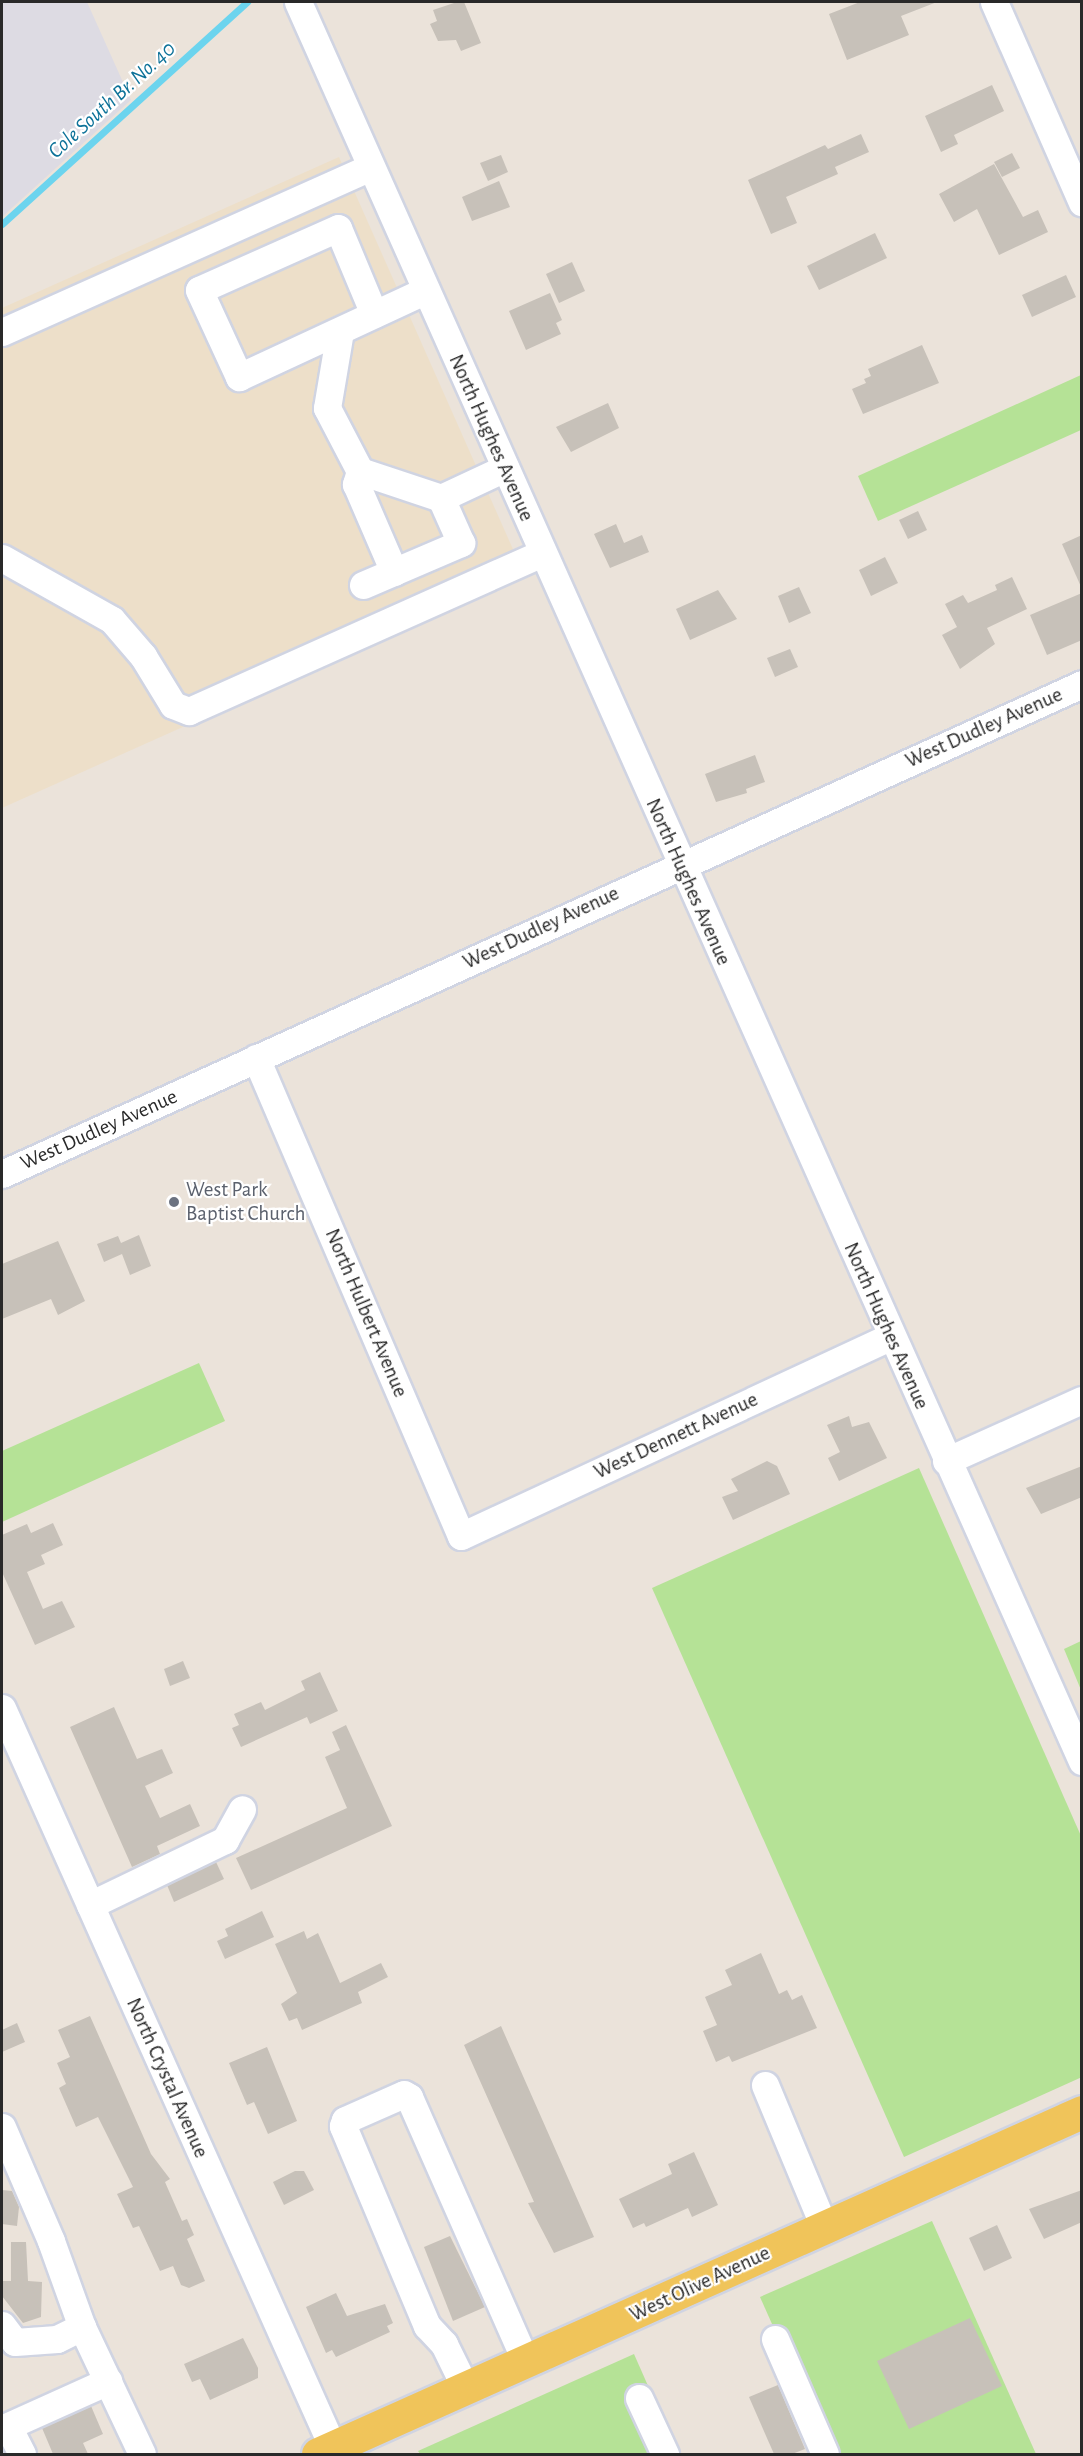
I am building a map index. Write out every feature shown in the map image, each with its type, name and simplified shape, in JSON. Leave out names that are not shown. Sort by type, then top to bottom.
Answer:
[{"type":"main road","name":"West Olive Avenue","points":[[339,2449],[465,2389],[1082,2112]]},
{"type":"street","name":"North Hughes Avenue","points":[[298,2],[890,1337],[1082,1761]]},
{"type":"street","points":[[993,2],[1082,202]]},
{"type":"street","points":[[2,332],[371,167]]},
{"type":"street","points":[[374,314],[338,228],[200,290],[238,377],[426,290]]},
{"type":"street","points":[[340,331],[327,408],[360,471],[441,498],[505,468]]},
{"type":"street","points":[[360,471],[356,484],[394,572]]},
{"type":"street","points":[[363,585],[461,543],[441,498]]},
{"type":"street","points":[[2,558],[112,620],[143,656],[173,705],[189,711],[542,553]]},
{"type":"street","name":"West Dudley Avenue","points":[[2,1174],[680,864],[1082,684]]},
{"type":"street","name":"North Hulbert Avenue","points":[[256,1058],[461,1536]]},
{"type":"street","name":"West Dennett Avenue","points":[[461,1536],[890,1337]]},
{"type":"street","points":[[946,1461],[1082,1400]]},
{"type":"street","name":"North Crystal Avenue","points":[[2,1708],[339,2449]]},
{"type":"street","points":[[90,1905],[225,1840],[243,1809]]},
{"type":"street","points":[[765,2085],[824,2227]]},
{"type":"street","points":[[465,2389],[444,2344],[427,2326],[343,2126],[345,2120],[404,2094],[409,2097],[526,2362]]},
{"type":"street","points":[[2,2127],[51,2241],[82,2327],[141,2454]]},
{"type":"street","points":[[2,2325],[15,2342],[57,2339],[82,2327]]},
{"type":"street","points":[[775,2339],[825,2454]]},
{"type":"street","points":[[22,2454],[8,2426],[108,2381]]},
{"type":"street","points":[[639,2398],[665,2454]]},
{"type":"shaded area","points":[[2,2],[87,2],[131,100],[2,217]]},
{"type":"shaded area","points":[[339,157],[524,574],[2,808],[2,308]]},
{"type":"green space","points":[[1081,375],[1081,430],[878,521],[858,476]]},
{"type":"green space","points":[[199,1363],[225,1421],[2,1522],[2,1451]]},
{"type":"green space","points":[[919,1468],[1081,1836],[1082,2077],[904,2157],[652,1588]]},
{"type":"green space","points":[[1081,1641],[1081,1690],[1064,1649]]},
{"type":"green space","points":[[932,2221],[1036,2454],[830,2454],[760,2297]]},
{"type":"green space","points":[[634,2354],[678,2454],[420,2454],[418,2451]]},
{"type":"building","points":[[464,2],[481,43],[461,51],[456,40],[438,41],[430,24],[437,21],[433,10]]},
{"type":"building","points":[[860,2],[937,2],[901,16],[909,35],[847,60],[829,14]]},
{"type":"building","points":[[992,85],[1004,111],[954,135],[958,144],[941,152],[925,116]]},
{"type":"building","points":[[861,134],[869,152],[835,167],[838,174],[786,197],[797,223],[771,234],[748,180],[825,145],[828,149]]},
{"type":"building","points":[[1012,153],[1020,168],[1002,177],[994,162]]},
{"type":"building","points":[[501,155],[508,172],[488,181],[480,163]]},
{"type":"building","points":[[994,164],[1023,217],[1038,210],[1048,232],[999,255],[977,209],[954,222],[939,194]]},
{"type":"building","points":[[499,181],[510,207],[472,221],[462,197]]},
{"type":"building","points":[[875,233],[887,258],[819,290],[807,266]]},
{"type":"building","points":[[572,262],[585,291],[559,303],[546,274]]},
{"type":"building","points":[[1066,275],[1076,297],[1032,317],[1022,295]]},
{"type":"building","points":[[550,293],[562,320],[556,323],[561,334],[526,350],[509,311]]},
{"type":"building","points":[[922,345],[939,383],[863,414],[852,389],[866,383],[864,379],[871,376],[868,369]]},
{"type":"building","points":[[608,403],[619,428],[571,452],[556,427]]},
{"type":"building","points":[[918,511],[927,530],[908,539],[899,520]]},
{"type":"building","points":[[616,524],[624,543],[642,535],[649,552],[610,568],[594,534]]},
{"type":"building","points":[[1082,535],[1082,589],[1062,544]]},
{"type":"building","points":[[885,557],[898,583],[871,596],[859,570]]},
{"type":"building","points":[[1012,577],[1027,609],[987,628],[995,644],[960,669],[942,635],[957,627],[945,604],[963,595],[968,603],[997,590],[995,585]]},
{"type":"building","points":[[799,587],[811,613],[789,623],[778,596]]},
{"type":"building","points":[[718,590],[737,619],[690,640],[676,609]]},
{"type":"building","points":[[1082,593],[1082,640],[1047,655],[1030,615]]},
{"type":"building","points":[[790,649],[798,667],[775,677],[767,658]]},
{"type":"building","points":[[755,755],[765,782],[746,789],[747,793],[716,802],[705,774]]},
{"type":"building","points":[[139,1235],[151,1266],[130,1275],[122,1254],[104,1262],[97,1244],[118,1236],[121,1243]]},
{"type":"building","points":[[58,1241],[85,1301],[58,1315],[51,1299],[2,1319],[2,1264]]},
{"type":"building","points":[[849,1416],[852,1427],[869,1422],[887,1458],[839,1481],[828,1458],[840,1452],[827,1425]]},
{"type":"building","points":[[767,1461],[777,1466],[790,1494],[733,1520],[722,1497],[738,1491],[731,1479]]},
{"type":"building","points":[[1082,1466],[1082,1497],[1041,1514],[1026,1488]]},
{"type":"building","points":[[53,1523],[63,1545],[41,1555],[45,1564],[27,1572],[43,1609],[62,1601],[75,1627],[35,1645],[2,1572],[2,1535],[27,1524],[31,1533]]},
{"type":"building","points":[[183,1661],[190,1678],[170,1686],[164,1669]]},
{"type":"building","points":[[320,1672],[338,1711],[310,1724],[307,1717],[241,1747],[232,1728],[239,1725],[234,1714],[261,1702],[265,1710],[305,1690],[301,1681]]},
{"type":"building","points":[[114,1707],[137,1759],[162,1749],[173,1773],[145,1786],[160,1818],[190,1804],[200,1826],[157,1846],[160,1854],[132,1867],[70,1727]]},
{"type":"building","points":[[346,1725],[392,1826],[251,1890],[236,1858],[347,1808],[325,1757],[340,1750],[332,1732]]},
{"type":"building","points":[[216,1862],[224,1879],[174,1902],[167,1885]]},
{"type":"building","points":[[262,1911],[274,1937],[225,1959],[217,1941],[228,1936],[225,1929]]},
{"type":"building","points":[[304,1931],[307,1939],[318,1933],[340,1983],[381,1963],[388,1977],[358,1992],[362,2003],[302,2030],[297,2018],[289,2021],[281,2004],[297,1993],[275,1944]]},
{"type":"building","points":[[761,1953],[779,1994],[787,1990],[792,2000],[802,1995],[817,2028],[732,2062],[729,2056],[716,2062],[703,2031],[717,2025],[705,1997],[732,1985],[725,1970]]},
{"type":"building","points":[[90,2016],[151,2154],[170,2179],[165,2182],[182,2221],[187,2219],[194,2235],[187,2239],[205,2281],[189,2288],[181,2285],[173,2266],[160,2271],[139,2226],[133,2228],[117,2194],[133,2187],[98,2117],[76,2127],[59,2088],[66,2084],[57,2063],[70,2057],[58,2030]]},
{"type":"building","points":[[17,2023],[25,2042],[2,2052],[2,2030]]},
{"type":"building","points":[[501,2026],[594,2237],[554,2253],[528,2203],[534,2202],[464,2045]]},
{"type":"building","points":[[267,2047],[297,2121],[268,2134],[254,2102],[247,2105],[229,2063]]},
{"type":"building","points":[[694,2152],[718,2205],[692,2217],[688,2208],[646,2227],[644,2223],[633,2228],[619,2199],[672,2174],[668,2164]]},
{"type":"building","points":[[295,2171],[304,2171],[314,2190],[284,2205],[273,2182]]},
{"type":"building","points":[[2,2190],[12,2191],[19,2207],[17,2226],[2,2224]]},
{"type":"building","points":[[1082,2190],[1082,2222],[1044,2239],[1029,2209]]},
{"type":"building","points":[[997,2225],[1012,2258],[984,2271],[969,2238]]},
{"type":"building","points":[[450,2236],[485,2307],[453,2321],[424,2247]]},
{"type":"building","points":[[11,2242],[26,2242],[28,2281],[42,2282],[41,2317],[23,2323],[2,2296],[2,2281],[11,2281]]},
{"type":"building","points":[[336,2293],[347,2316],[385,2304],[393,2323],[387,2326],[390,2332],[336,2357],[332,2350],[326,2353],[306,2307]]},
{"type":"building","points":[[970,2318],[1002,2386],[909,2429],[877,2361]]},
{"type":"building","points":[[243,2338],[258,2368],[258,2378],[210,2400],[200,2379],[192,2382],[184,2364]]},
{"type":"building","points":[[778,2385],[805,2449],[792,2454],[774,2454],[749,2397]]},
{"type":"building","points":[[91,2406],[103,2434],[83,2443],[88,2454],[53,2454],[42,2428]]},
{"type":"waterway","name":"Cole South Br. No. 40","points":[[2,224],[247,2]]},
{"type":"place","name":"West Park Baptist Church","points":[[174,1202]]}]
